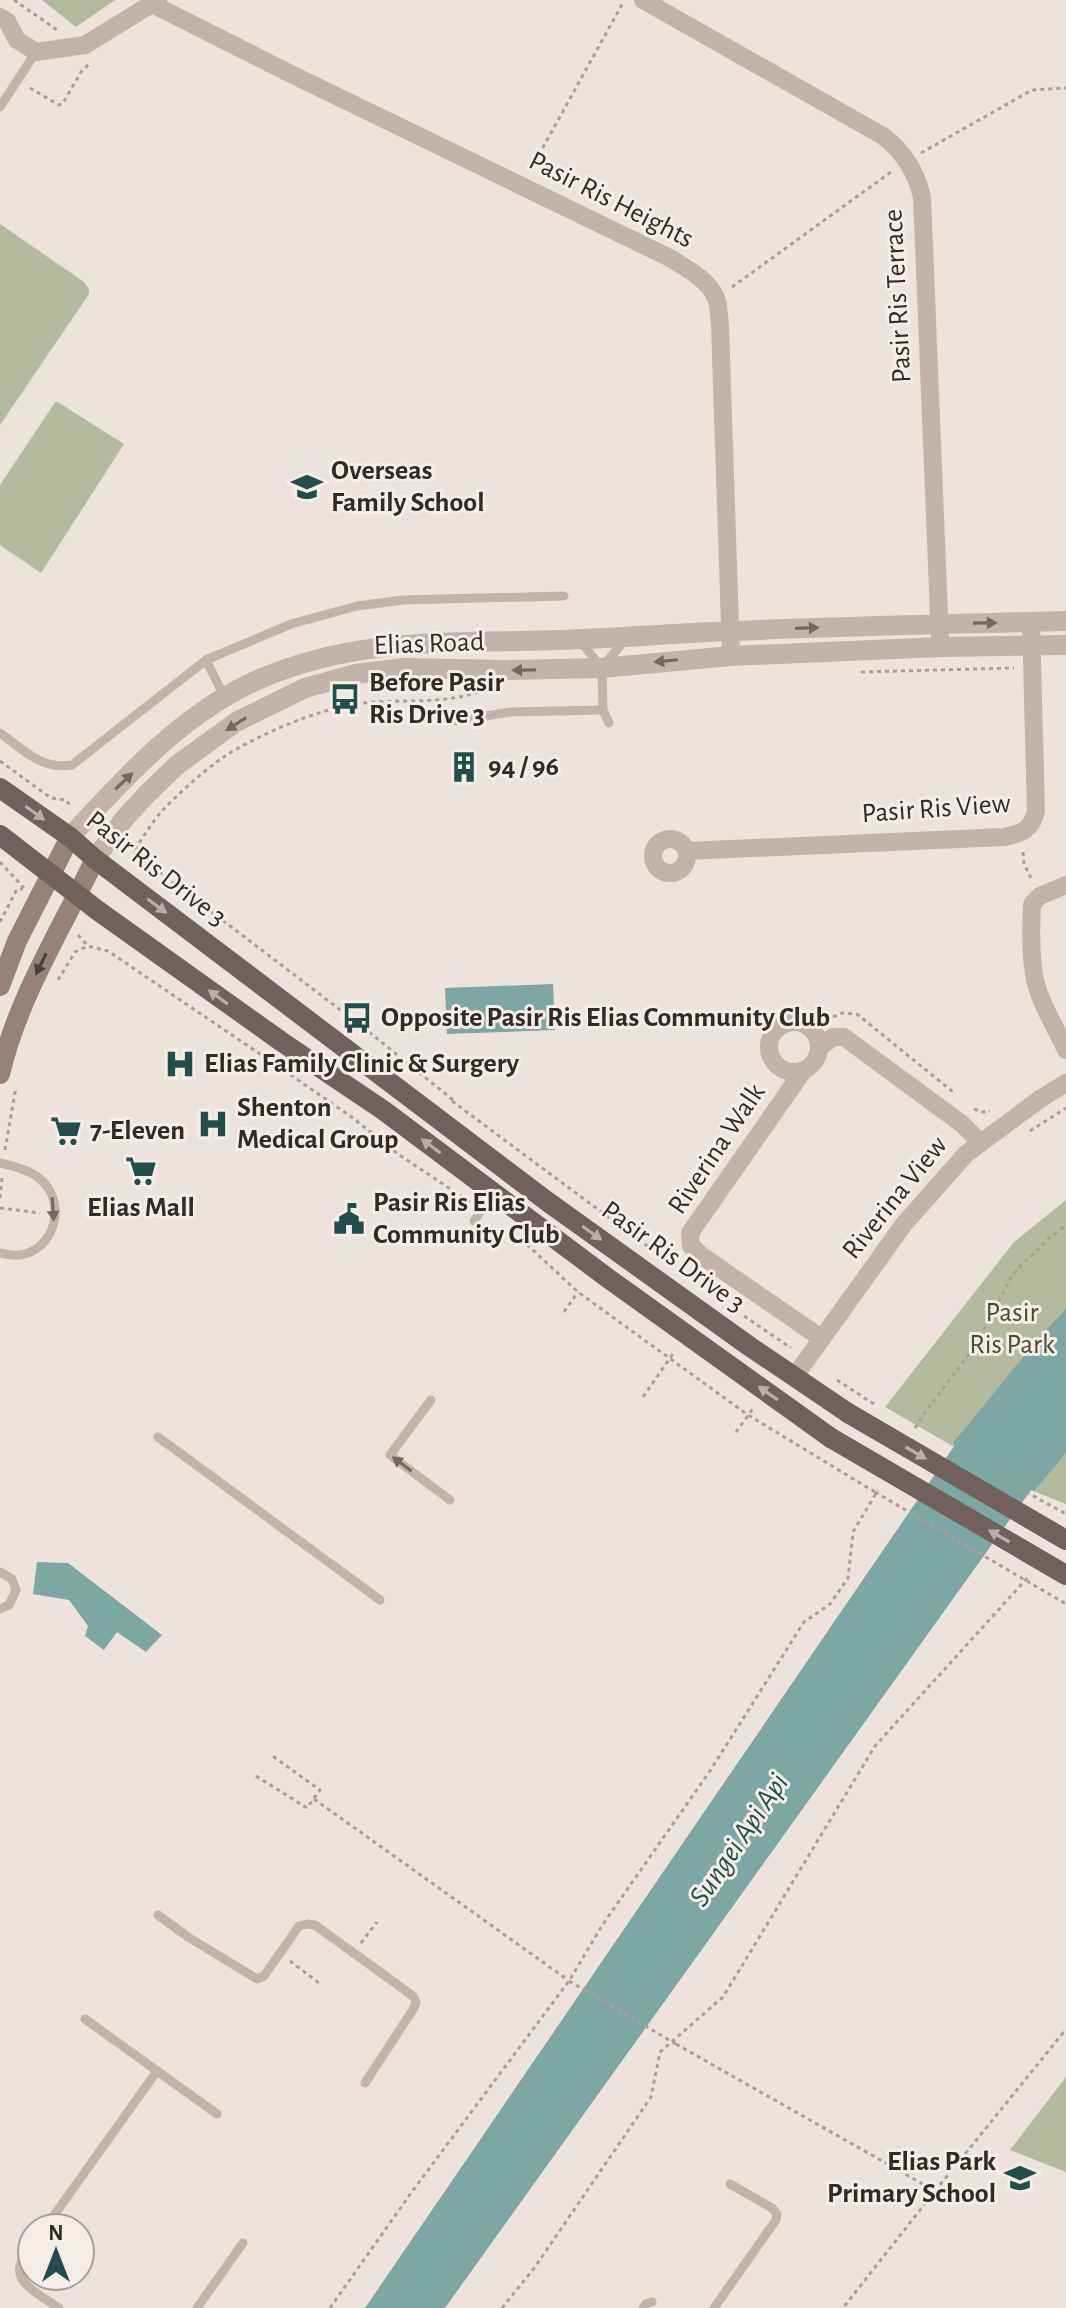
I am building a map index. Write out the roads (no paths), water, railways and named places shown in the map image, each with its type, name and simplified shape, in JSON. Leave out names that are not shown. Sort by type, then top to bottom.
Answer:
[{"type":"main road","name":"Pasir Ris Drive 3","points":[[0,788],[70,837],[436,1119],[749,1346],[848,1413],[1066,1540]]},
{"type":"main road","name":"Pasir Ris Drive 3","points":[[0,835],[77,895],[282,1042],[383,1110],[831,1438],[1066,1575]]},
{"type":"main road","name":"Elias Road","points":[[0,986],[17,941],[70,837]]},
{"type":"main road","name":"Elias Road","points":[[9,1078],[19,1013],[41,961],[95,859]]},
{"type":"street","name":"Pasir Ris Terrace","points":[[643,0],[883,136],[896,145],[918,180],[922,197],[941,647]]},
{"type":"street","name":"Pasir Ris Heights","points":[[36,52],[85,45],[155,2],[670,258],[695,274],[716,299],[720,325],[729,631]]},
{"type":"street","points":[[0,17],[7,21],[8,38],[36,52]]},
{"type":"street","name":"Elias Road","points":[[70,837],[180,729],[258,680],[325,656],[422,642],[579,640],[729,631],[1066,621]]},
{"type":"street","name":"Pasir Ris View","points":[[687,851],[1020,835],[1034,822],[1036,811],[1031,622]]},
{"type":"street","points":[[729,631],[731,656]]},
{"type":"street","name":"Elias Road","points":[[95,859],[124,819],[177,765],[236,722],[305,688],[356,674],[404,668],[602,668],[731,656],[1066,645]]},
{"type":"street","points":[[1066,885],[1040,896],[1032,904],[1031,915],[1034,974],[1066,1050]]},
{"type":"street","name":"Riverina Walk","points":[[803,1071],[780,1068],[770,1054],[769,1044],[777,1029],[785,1024],[796,1022],[812,1029],[820,1047],[816,1060],[803,1071],[690,1233],[691,1246],[702,1256],[821,1338]]},
{"type":"street","points":[[820,1047],[833,1037],[844,1037],[962,1124],[980,1142]]},
{"type":"street","name":"Riverina View","points":[[795,1376],[904,1224],[966,1154],[1066,1083]]},
{"type":"lane","points":[[0,107],[36,52]]},
{"type":"lane","points":[[0,733],[43,763],[57,768],[72,765],[206,660],[291,624],[357,606],[403,600],[564,596]]},
{"type":"lane","points":[[602,668],[628,637]]},
{"type":"lane","points":[[579,640],[602,668],[603,710],[609,723]]},
{"type":"lane","points":[[206,660],[225,698]]},
{"type":"lane","points":[[456,721],[510,712],[603,710]]},
{"type":"lane","points":[[0,1253],[18,1255],[35,1250],[52,1232],[56,1215],[54,1197],[38,1177],[2,1164]]},
{"type":"lane","points":[[474,1221],[493,1193]]},
{"type":"lane","points":[[431,1400],[390,1455],[450,1500]]},
{"type":"lane","points":[[158,1437],[380,1600]]},
{"type":"lane","points":[[0,1572],[12,1579],[16,1590],[9,1605],[0,1609]]},
{"type":"lane","points":[[158,1915],[257,1979],[264,1976],[299,1926],[315,1925],[413,1996],[416,2002],[414,2008],[365,2083]]},
{"type":"lane","points":[[85,2019],[217,2114]]},
{"type":"lane","points":[[56,2212],[157,2071]]},
{"type":"lane","points":[[714,2308],[776,2220],[777,2214],[730,2184]]},
{"type":"lane","points":[[197,2308],[243,2243]]},
{"type":"lane","points":[[36,2292],[59,2308]]},
{"type":"water","points":[[553,984],[555,1030],[447,1034],[445,988]]},
{"type":"water","name":"Sungei Api Api","points":[[1066,1309],[1066,1453],[1034,1491],[1031,1490],[445,2308],[365,2308],[955,1445],[953,1443]]},
{"type":"water","points":[[37,1562],[68,1563],[162,1635],[146,1652],[117,1632],[104,1650],[85,1636],[88,1626],[69,1600],[33,1594]]},
{"type":"place","name":"Overseas Family School","points":[[307,487]]},
{"type":"place","name":"Before Pasir Ris Drive 3","points":[[345,699]]},
{"type":"place","name":"94 / 96","points":[[464,767]]},
{"type":"place","name":"Opposite Pasir Ris Elias Community Club","points":[[357,1018]]},
{"type":"place","name":"Elias Family Clinic & Surgery","points":[[180,1064]]},
{"type":"place","name":"Shenton Medical Group","points":[[213,1124]]},
{"type":"place","name":"7-Eleven","points":[[66,1131]]},
{"type":"place","name":"Elias Mall","points":[[141,1171]]},
{"type":"place","name":"Pasir Ris Elias Community Club","points":[[349,1219]]},
{"type":"place","name":"Elias Park Primary School","points":[[1020,2178]]},
{"type":"park label","name":"Pasir Ris Park","points":[[1012,1329]]}]
